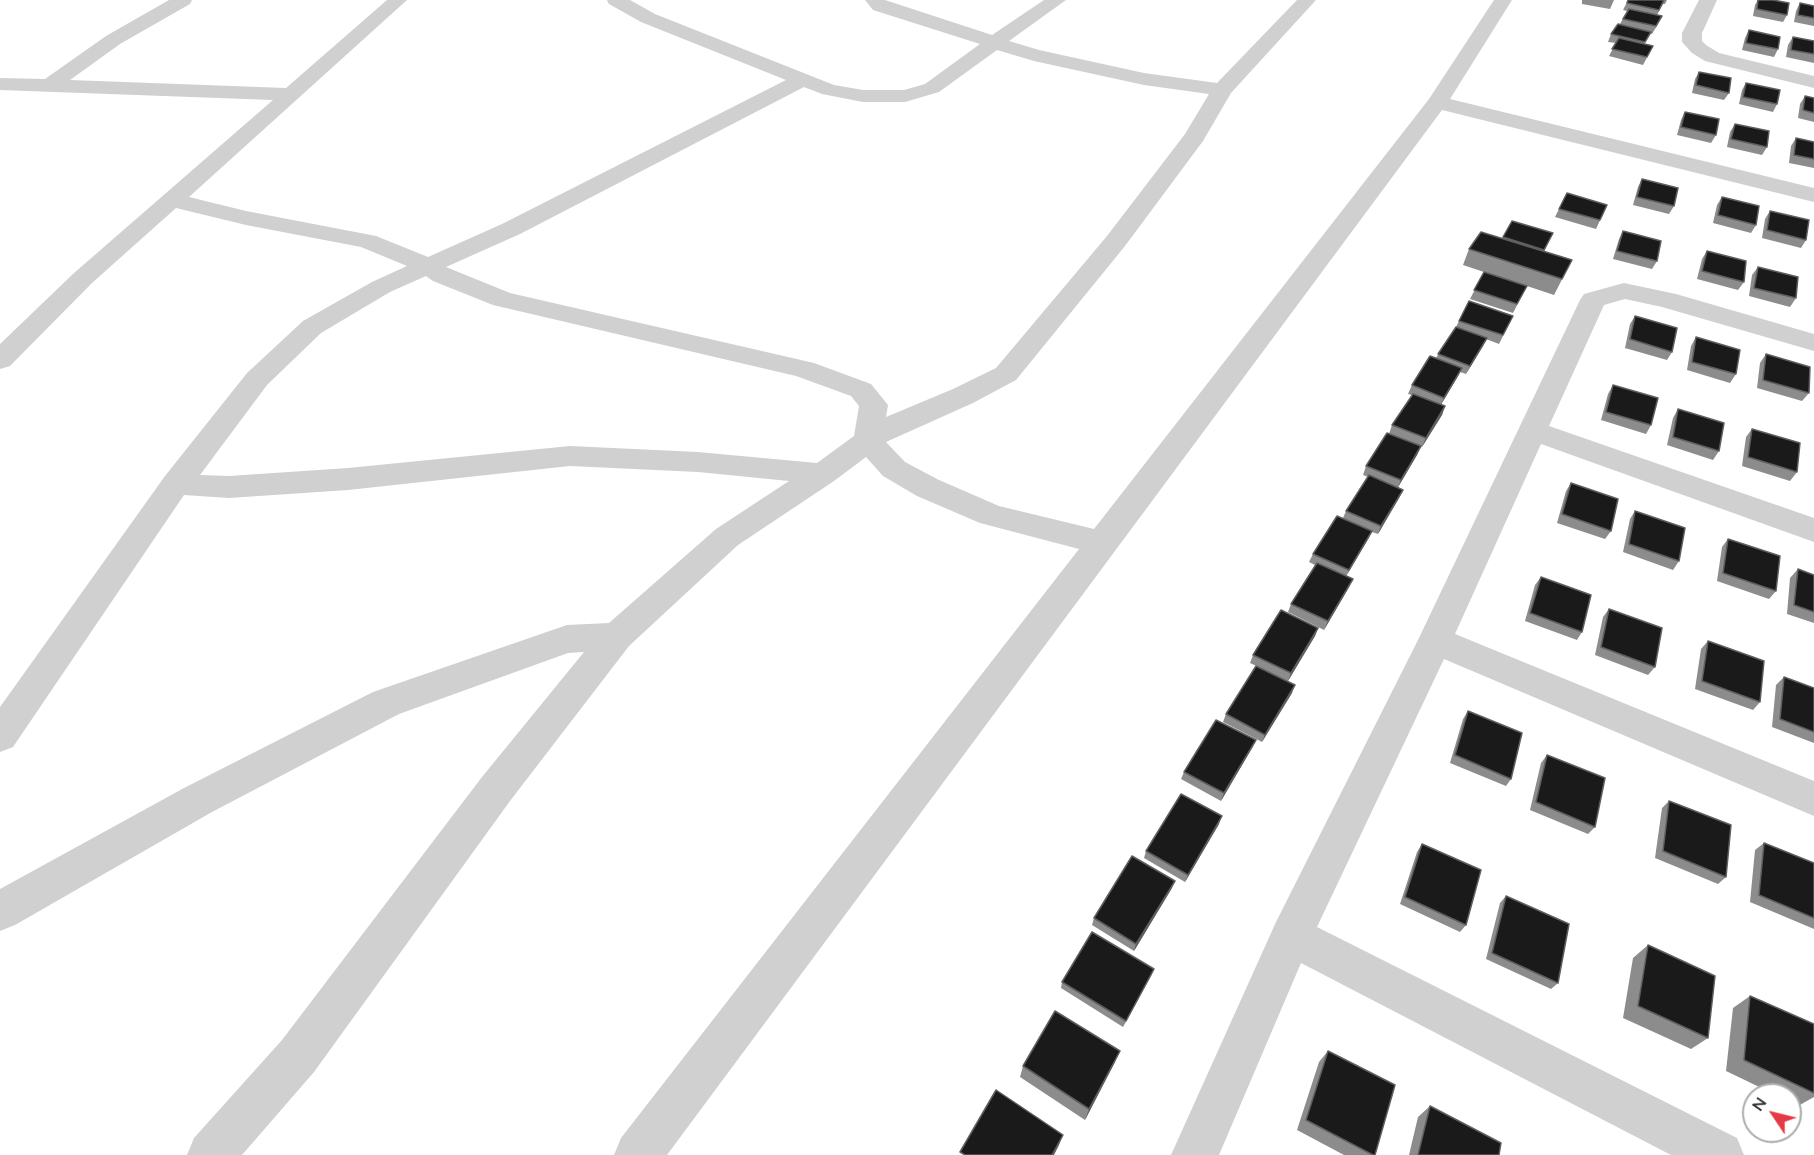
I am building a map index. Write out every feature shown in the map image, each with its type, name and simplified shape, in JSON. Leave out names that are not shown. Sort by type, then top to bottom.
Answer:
[{"type":"street","points":[[50,85],[113,40],[183,0]]},
{"type":"street","points":[[6,348],[398,0]]},
{"type":"street","points":[[616,0],[648,18],[803,80],[829,90],[863,96],[905,96],[932,88],[994,42],[1057,0]]},
{"type":"street","points":[[874,0],[880,6],[1034,55],[1144,79],[1222,90]]},
{"type":"street","points":[[211,1155],[298,1056],[496,789],[617,636],[727,537],[823,474],[882,430],[963,396],[1006,374],[1116,241],[1195,136],[1222,90],[1307,0]]},
{"type":"street","points":[[638,1155],[1437,102],[1503,0]]},
{"type":"street","points":[[1708,0],[1692,33],[1692,42],[1699,49],[1712,57],[1814,82]]},
{"type":"street","points":[[0,736],[176,484],[257,380],[312,327],[381,286],[511,229],[803,80]]},
{"type":"street","points":[[0,84],[292,94]]},
{"type":"street","points":[[1437,102],[1814,195]]},
{"type":"street","points":[[172,200],[246,218],[367,241],[428,266],[442,276],[502,299],[804,369],[861,390],[874,405],[868,440]]},
{"type":"street","points":[[1195,1155],[1291,936],[1435,640],[1593,300],[1624,291],[1667,300],[1814,343]]},
{"type":"street","points":[[1534,431],[1814,530]]},
{"type":"street","points":[[868,440],[894,469],[928,488],[991,515],[1102,543]]},
{"type":"street","points":[[176,484],[229,487],[348,479],[570,456],[698,462],[823,474]]},
{"type":"street","points":[[0,911],[198,800],[386,703],[567,639],[617,636]]},
{"type":"street","points":[[1435,640],[1814,799]]},
{"type":"street","points":[[1291,936],[1720,1155]]},
{"type":"building","points":[[1628,0],[1664,0],[1659,10],[1627,3]]},
{"type":"building","points":[[1758,0],[1789,3],[1787,15],[1757,9]]},
{"type":"building","points":[[1800,3],[1814,6],[1814,18],[1798,15]]},
{"type":"building","points":[[1629,9],[1662,16],[1656,26],[1623,19]]},
{"type":"building","points":[[1618,24],[1651,32],[1645,42],[1611,34]]},
{"type":"building","points":[[1749,30],[1780,37],[1778,49],[1746,43]]},
{"type":"building","points":[[1793,37],[1814,41],[1814,54],[1791,50]]},
{"type":"building","points":[[1619,38],[1653,46],[1647,57],[1612,49]]},
{"type":"building","points":[[1699,72],[1731,78],[1729,93],[1696,85]]},
{"type":"building","points":[[1746,83],[1780,90],[1777,104],[1743,97]]},
{"type":"building","points":[[1805,96],[1814,98],[1814,113],[1803,110]]},
{"type":"building","points":[[1685,112],[1719,119],[1716,135],[1681,127]]},
{"type":"building","points":[[1735,124],[1769,131],[1767,147],[1731,139]]},
{"type":"building","points":[[1796,138],[1814,142],[1814,159],[1794,155]]},
{"type":"building","points":[[1642,179],[1678,188],[1674,206],[1637,197]]},
{"type":"building","points":[[1567,193],[1607,205],[1600,220],[1559,209]]},
{"type":"building","points":[[1722,197],[1759,206],[1756,225],[1718,215]]},
{"type":"building","points":[[1770,211],[1809,220],[1806,240],[1767,230]]},
{"type":"building","points":[[1512,221],[1553,233],[1544,250],[1503,237]]},
{"type":"building","points":[[1623,231],[1661,241],[1657,261],[1617,251]]},
{"type":"building","points":[[1481,232],[1572,260],[1562,279],[1469,249]]},
{"type":"building","points":[[1707,251],[1746,261],[1744,282],[1702,271]]},
{"type":"building","points":[[1758,267],[1798,277],[1796,298],[1754,288]]},
{"type":"building","points":[[1484,272],[1527,286],[1517,304],[1474,290]]},
{"type":"building","points":[[1469,301],[1513,316],[1503,335],[1459,321]]},
{"type":"building","points":[[1635,316],[1677,328],[1672,352],[1630,339]]},
{"type":"building","points":[[1456,327],[1487,338],[1470,366],[1438,354]]},
{"type":"building","points":[[1696,337],[1740,350],[1736,374],[1692,362]]},
{"type":"building","points":[[1766,354],[1810,367],[1809,393],[1763,380]]},
{"type":"building","points":[[1430,356],[1462,368],[1444,398],[1412,385]]},
{"type":"building","points":[[1613,385],[1658,398],[1651,425],[1606,412]]},
{"type":"building","points":[[1413,394],[1445,406],[1426,438],[1392,425]]},
{"type":"building","points":[[1678,409],[1724,423],[1719,451],[1673,437]]},
{"type":"building","points":[[1752,429],[1800,443],[1797,472],[1748,457]]},
{"type":"building","points":[[1387,433],[1421,446],[1401,480],[1366,466]]},
{"type":"building","points":[[1369,475],[1403,490],[1381,526],[1346,511]]},
{"type":"building","points":[[1571,483],[1618,499],[1611,531],[1562,514]]},
{"type":"building","points":[[1635,511],[1685,528],[1679,561],[1629,544]]},
{"type":"building","points":[[1337,516],[1372,531],[1349,570],[1313,554]]},
{"type":"building","points":[[1728,539],[1780,556],[1776,591],[1723,573]]},
{"type":"building","points":[[1317,563],[1353,579],[1328,621],[1291,604]]},
{"type":"building","points":[[1798,569],[1814,575],[1814,612],[1794,605]]},
{"type":"building","points":[[1541,577],[1591,595],[1582,632],[1530,613]]},
{"type":"building","points":[[1609,609],[1662,628],[1655,667],[1601,647]]},
{"type":"building","points":[[1281,610],[1318,628],[1291,673],[1253,655]]},
{"type":"building","points":[[1708,641],[1764,661],[1760,702],[1702,681]]},
{"type":"building","points":[[1256,666],[1295,685],[1265,735],[1226,714]]},
{"type":"building","points":[[1784,677],[1814,688],[1814,732],[1780,719]]},
{"type":"building","points":[[1468,711],[1522,733],[1511,779],[1455,755]]},
{"type":"building","points":[[1216,720],[1256,740],[1224,793],[1184,772]]},
{"type":"building","points":[[1547,755],[1605,778],[1595,827],[1536,802]]},
{"type":"building","points":[[1181,794],[1222,816],[1188,875],[1146,851]]},
{"type":"building","points":[[1669,801],[1731,825],[1726,877],[1663,851]]},
{"type":"building","points":[[1764,843],[1814,863],[1814,918],[1759,895]]},
{"type":"building","points":[[1422,844],[1481,870],[1466,925],[1405,897]]},
{"type":"building","points":[[1132,856],[1175,881],[1136,944],[1094,918]]},
{"type":"building","points":[[1506,896],[1569,924],[1558,983],[1492,953]]},
{"type":"building","points":[[1092,932],[1154,969],[1126,1021],[1062,982]]},
{"type":"building","points":[[1648,945],[1715,976],[1708,1038],[1638,1006]]},
{"type":"building","points":[[1750,996],[1814,1024],[1814,1093],[1802,1087],[1802,1083],[1793,1083],[1744,1060]]},
{"type":"building","points":[[1055,1011],[1120,1051],[1089,1109],[1023,1066]]},
{"type":"building","points":[[1328,1051],[1395,1085],[1375,1155],[1306,1120]]},
{"type":"building","points":[[996,1090],[1063,1135],[1052,1155],[965,1155],[960,1152]]},
{"type":"building","points":[[1430,1106],[1501,1143],[1499,1155],[1418,1155]]}]
